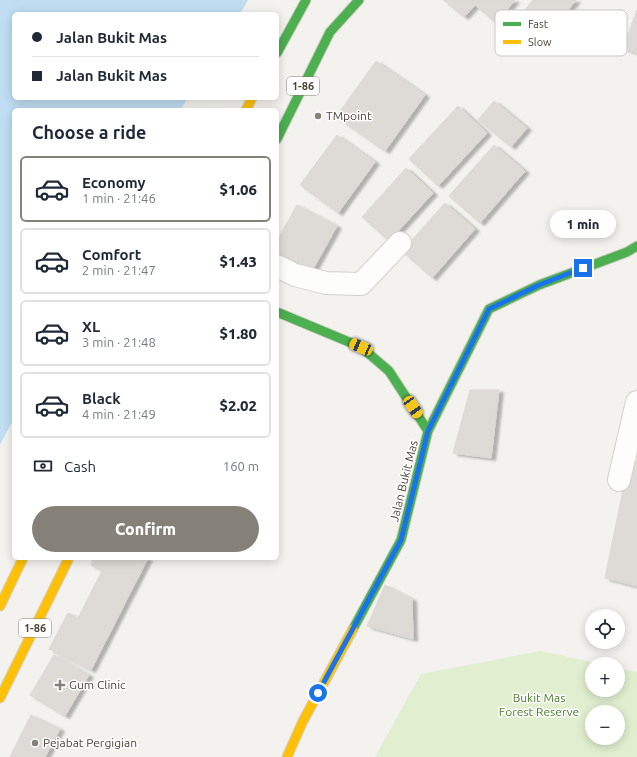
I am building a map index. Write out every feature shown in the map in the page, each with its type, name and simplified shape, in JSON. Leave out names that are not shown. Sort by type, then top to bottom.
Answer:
[{"type":"main road","points":[[279,49],[306,0]]},
{"type":"main road","name":"1-86","points":[[279,136],[330,32],[359,0]]},
{"type":"main road","name":"Jalan Bukit Mas","points":[[287,757],[303,721],[401,540],[428,431],[489,309],[539,285],[627,252],[637,246]]},
{"type":"main road","points":[[279,313],[361,347],[389,372],[428,431]]},
{"type":"main road","points":[[0,606],[22,560]]},
{"type":"main road","name":"1-86","points":[[0,698],[68,560]]},
{"type":"street","points":[[279,267],[295,275],[326,283],[361,284],[400,243]]},
{"type":"street","points":[[619,480],[637,402]]},
{"type":"green space","name":"Bukit Mas Forest Reserve","points":[[541,651],[585,661],[585,697],[625,697],[625,669],[637,672],[637,757],[375,757],[421,674]]},
{"type":"water","points":[[0,0],[248,0],[241,12],[12,12],[12,100],[187,100],[181,108],[12,108],[12,422],[0,445]]},
{"type":"building","points":[[443,0],[515,0],[507,10],[495,10],[495,22],[475,5],[464,17]]},
{"type":"building","points":[[533,0],[576,0],[568,10],[525,10]]},
{"type":"building","points":[[637,10],[637,53],[627,49],[627,37]]},
{"type":"building","points":[[376,61],[425,95],[385,151],[336,117]]},
{"type":"building","points":[[494,101],[527,128],[511,147],[478,120]]},
{"type":"building","points":[[458,106],[487,133],[438,186],[409,159]]},
{"type":"building","points":[[337,135],[375,162],[338,213],[300,185]]},
{"type":"building","points":[[494,145],[525,171],[480,223],[449,196]]},
{"type":"building","points":[[406,168],[433,193],[389,241],[362,217]]},
{"type":"building","points":[[445,203],[475,229],[432,278],[402,251]]},
{"type":"building","points":[[297,205],[337,226],[312,271],[279,253],[279,237]]},
{"type":"building","points":[[470,390],[499,390],[491,458],[453,453]]},
{"type":"building","points":[[629,460],[637,461],[637,586],[605,578]]},
{"type":"building","points":[[93,560],[147,560],[91,670],[49,649],[68,613],[78,618],[102,571],[91,565]]},
{"type":"building","points":[[385,585],[412,599],[413,639],[367,626]]},
{"type":"building","name":"Gum Clinic","points":[[54,655],[89,675],[65,716],[30,695]]},
{"type":"building","name":"Pejabat Pergigian","points":[[31,715],[60,729],[45,757],[10,757]]},
{"type":"traffic: fast","points":[[279,49],[306,0]]},
{"type":"traffic: fast","points":[[279,135],[330,32],[359,0]]},
{"type":"traffic: fast","points":[[353,629],[401,540],[428,431],[489,309],[539,285],[627,252],[637,246]]},
{"type":"traffic: fast","points":[[279,313],[361,347],[389,371],[428,431]]},
{"type":"traffic: slow","points":[[247,108],[251,100]]},
{"type":"traffic: slow","points":[[0,606],[22,560]]},
{"type":"traffic: slow","points":[[0,698],[68,560]]},
{"type":"traffic: slow","points":[[287,757],[303,721],[353,629]]},
{"type":"place","name":"TMpoint","points":[[318,116]]},
{"type":"place","name":"Gum Clinic","points":[[60,685]]},
{"type":"place","name":"Pejabat Pergigian","points":[[35,743]]},
{"type":"route","points":[[318,693],[401,540],[428,431],[489,309],[539,285],[583,268]]}]
